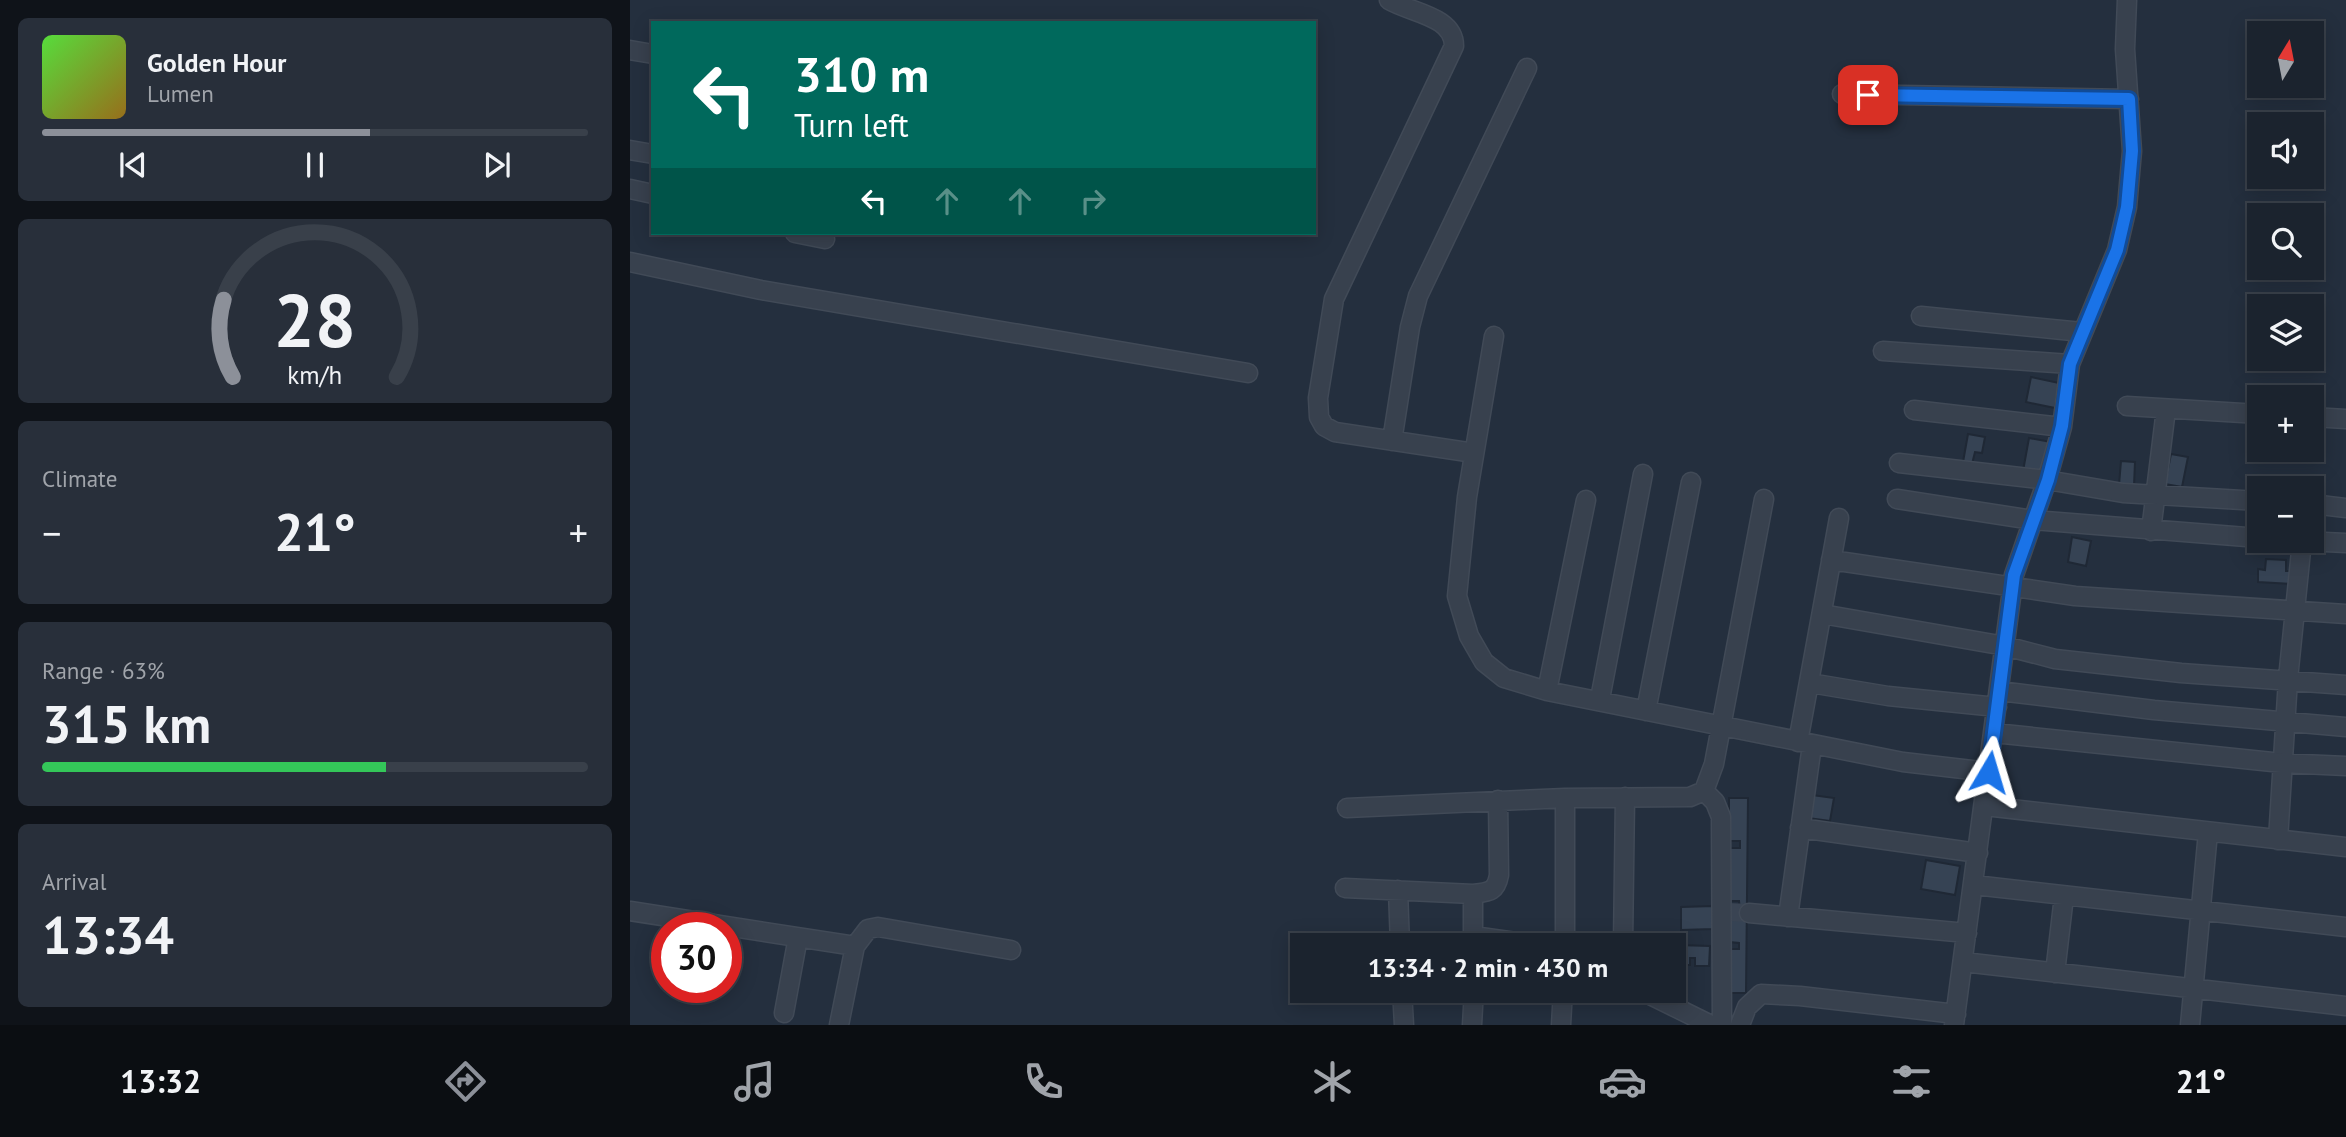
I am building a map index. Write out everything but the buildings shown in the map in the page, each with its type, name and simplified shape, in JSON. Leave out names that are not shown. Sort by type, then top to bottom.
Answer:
[{"type":"street","points":[[1389,0],[1448,26],[1454,35],[1454,46],[1343,274],[1329,323],[1318,398],[1319,418],[1324,426],[1335,432],[1474,453]]},
{"type":"street","points":[[1740,1025],[1747,1007],[1761,994],[1800,996],[1955,1020],[2012,588],[2048,480],[2062,426],[2070,364],[2117,250],[2127,207],[2132,151],[2124,49],[2127,0]]},
{"type":"street","points":[[630,50],[651,54]]},
{"type":"street","points":[[1392,441],[1409,327],[1418,296],[1527,68]]},
{"type":"street","points":[[1842,94],[2129,99]]},
{"type":"street","points":[[630,150],[651,154]]},
{"type":"street","points":[[630,189],[651,194]]},
{"type":"street","points":[[805,235],[825,239]]},
{"type":"street","points":[[630,262],[761,290],[1248,373]]},
{"type":"street","points":[[1921,316],[2082,332]]},
{"type":"street","points":[[1494,336],[1474,453],[1457,596],[1469,636],[1485,662],[1504,678],[1547,691],[1600,699],[1646,711],[1903,762],[1989,772]]},
{"type":"street","points":[[1883,351],[2070,364]]},
{"type":"street","points":[[2127,406],[2247,413]]},
{"type":"street","points":[[2151,531],[2166,409]]},
{"type":"street","points":[[1914,410],[2062,426]]},
{"type":"street","points":[[2324,418],[2346,419]]},
{"type":"street","points":[[1899,463],[2048,480],[2123,493],[2247,500]]},
{"type":"street","points":[[1600,699],[1643,474]]},
{"type":"street","points":[[1646,711],[1691,482]]},
{"type":"street","points":[[1347,808],[1498,800],[1690,797],[1704,791],[1710,779],[1750,585],[1764,499]]},
{"type":"street","points":[[1897,499],[2033,520],[2247,537]]},
{"type":"street","points":[[1547,691],[1586,500]]},
{"type":"street","points":[[2324,505],[2346,508]]},
{"type":"street","points":[[1788,917],[1800,828],[1810,683],[1839,517]]},
{"type":"street","points":[[2324,542],[2346,543]]},
{"type":"street","points":[[2278,839],[2288,679],[2302,553]]},
{"type":"street","points":[[1832,560],[2075,596],[2346,614]]},
{"type":"street","points":[[1822,614],[2005,646],[2055,659],[2346,685]]},
{"type":"street","points":[[1810,683],[1888,696],[1998,699],[2346,727]]},
{"type":"street","points":[[1994,733],[2282,763],[2346,766]]},
{"type":"street","points":[[1704,791],[1716,802],[1721,817],[1724,911],[1722,1025]]},
{"type":"street","points":[[1623,933],[1625,797]]},
{"type":"street","points":[[1564,933],[1565,798]]},
{"type":"street","points":[[1345,888],[1473,894],[1491,892],[1497,886],[1498,800]]},
{"type":"street","points":[[1985,806],[2346,847]]},
{"type":"street","points":[[1800,828],[1978,853]]},
{"type":"street","points":[[2190,1025],[2208,832]]},
{"type":"street","points":[[1974,885],[2346,928]]},
{"type":"street","points":[[1398,890],[1400,933]]},
{"type":"street","points":[[1473,894],[1473,933]]},
{"type":"street","points":[[2055,973],[2064,895]]},
{"type":"street","points":[[630,911],[855,946]]},
{"type":"street","points":[[1749,913],[1967,933]]},
{"type":"street","points":[[839,1025],[855,946],[861,934],[878,927],[1011,950]]},
{"type":"street","points":[[784,1013],[798,937]]},
{"type":"street","points":[[1963,962],[2346,1006]]},
{"type":"street","points":[[1403,1003],[1404,1025]]},
{"type":"street","points":[[1472,1025],[1473,1003]]},
{"type":"street","points":[[1561,1025],[1562,1003]]},
{"type":"street","points":[[1665,1003],[1705,1024]]},
{"type":"tunnel","points":[[1727,912],[1749,913]]},
{"type":"route","points":[[1868,95],[2129,99],[2132,151],[2127,207],[2117,250],[2070,364],[2062,426],[2048,480],[2014,575],[1989,772]]}]
